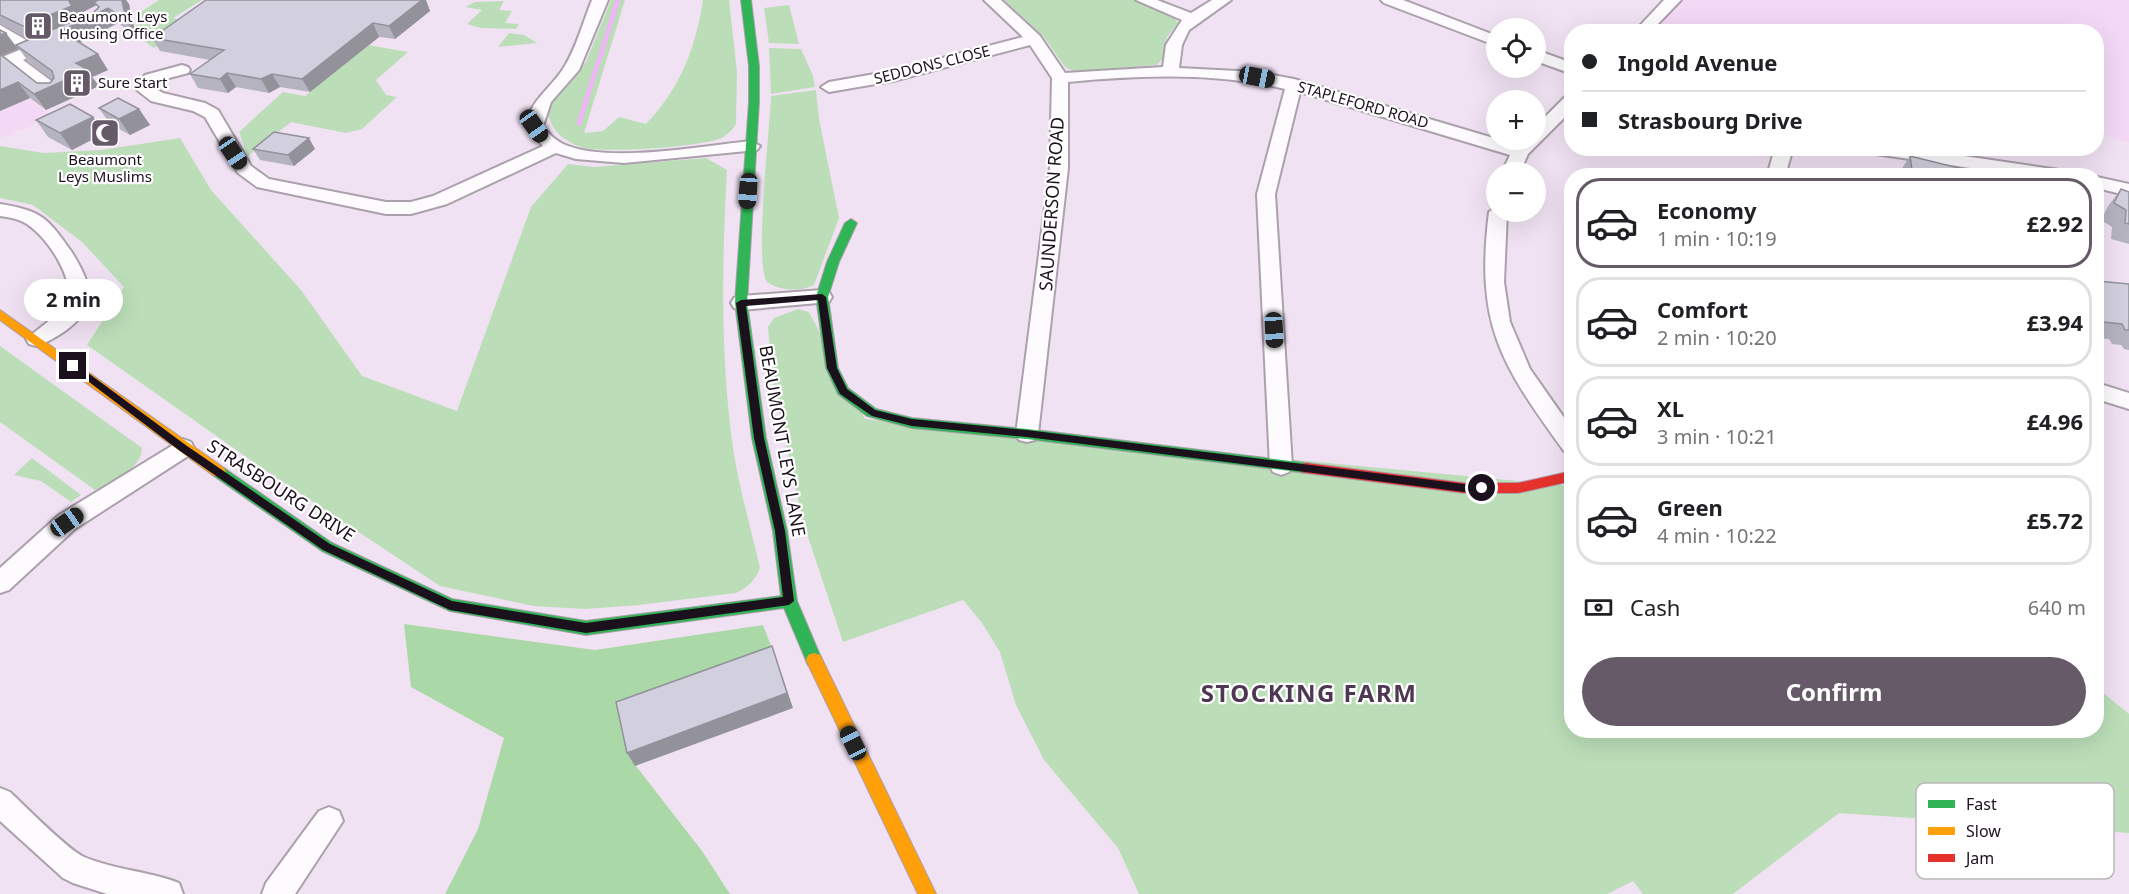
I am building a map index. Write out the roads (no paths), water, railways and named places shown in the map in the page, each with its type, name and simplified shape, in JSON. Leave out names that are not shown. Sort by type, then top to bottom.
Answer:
[{"type":"street","points":[[600,0],[571,70],[537,112],[534,126],[543,138],[556,147],[597,158],[751,146]]},
{"type":"street","name":"BEAUMONT LEYS LANE","points":[[746,0],[754,66],[741,303],[759,438],[780,531],[789,601],[812,656],[927,894]]},
{"type":"street","points":[[992,0],[1034,39],[1060,78]]},
{"type":"street","points":[[1144,0],[1192,19]]},
{"type":"street","points":[[1171,72],[1170,55],[1173,41],[1192,19],[1223,0]]},
{"type":"street","points":[[1389,0],[1486,37]]},
{"type":"street","points":[[1649,24],[1673,0]]},
{"type":"street","points":[[0,30],[30,48]]},
{"type":"street","points":[[56,93],[6,61],[30,48],[66,36]]},
{"type":"street","name":"SEDDONS CLOSE","points":[[829,87],[893,76],[1034,39]]},
{"type":"street","points":[[1546,59],[1564,66]]},
{"type":"street","points":[[182,70],[151,78],[145,90],[157,97],[199,107],[212,114],[244,169],[263,183],[284,189],[386,208],[411,208],[440,201],[556,147]]},
{"type":"street","name":"STAPLEFORD ROAD","points":[[1060,78],[1111,73],[1171,72],[1257,77],[1294,84],[1486,135]]},
{"type":"street","name":"SAUNDERSON ROAD","points":[[1027,434],[1059,168],[1060,78]]},
{"type":"street","points":[[1281,465],[1266,194],[1294,84]]},
{"type":"street","points":[[1546,126],[1564,108]]},
{"type":"street","points":[[1925,156],[2010,168]]},
{"type":"street","points":[[2104,184],[2129,190]]},
{"type":"street","points":[[0,210],[20,213],[37,223],[78,279],[82,292],[79,305],[60,323],[36,339]]},
{"type":"street","points":[[1497,222],[1493,252],[1500,322],[1527,384],[1564,434]]},
{"type":"street","points":[[851,223],[833,262],[822,297],[832,368],[843,391],[872,413],[912,423],[1027,434],[1464,488],[1518,488],[1564,478]]},
{"type":"street","points":[[741,303],[822,297]]},
{"type":"street","name":"STRASBOURG DRIVE","points":[[0,314],[183,448],[327,547],[450,605],[586,628],[789,601]]},
{"type":"street","points":[[2104,393],[2129,401]]},
{"type":"street","points":[[0,583],[67,522],[183,448]]},
{"type":"street","points":[[0,802],[73,868],[134,888],[168,894]]},
{"type":"street","points":[[278,894],[329,820]]},
{"type":"waterway","points":[[579,123],[618,0]]},
{"type":"place","name":"Beaumont Leys Housing Office","points":[[38,26]]},
{"type":"place","name":"Sure Start","points":[[77,83]]},
{"type":"place","name":"Beaumont Leys Muslims","points":[[105,133]]},
{"type":"district","name":"STOCKING FARM","points":[[1309,694]]}]
